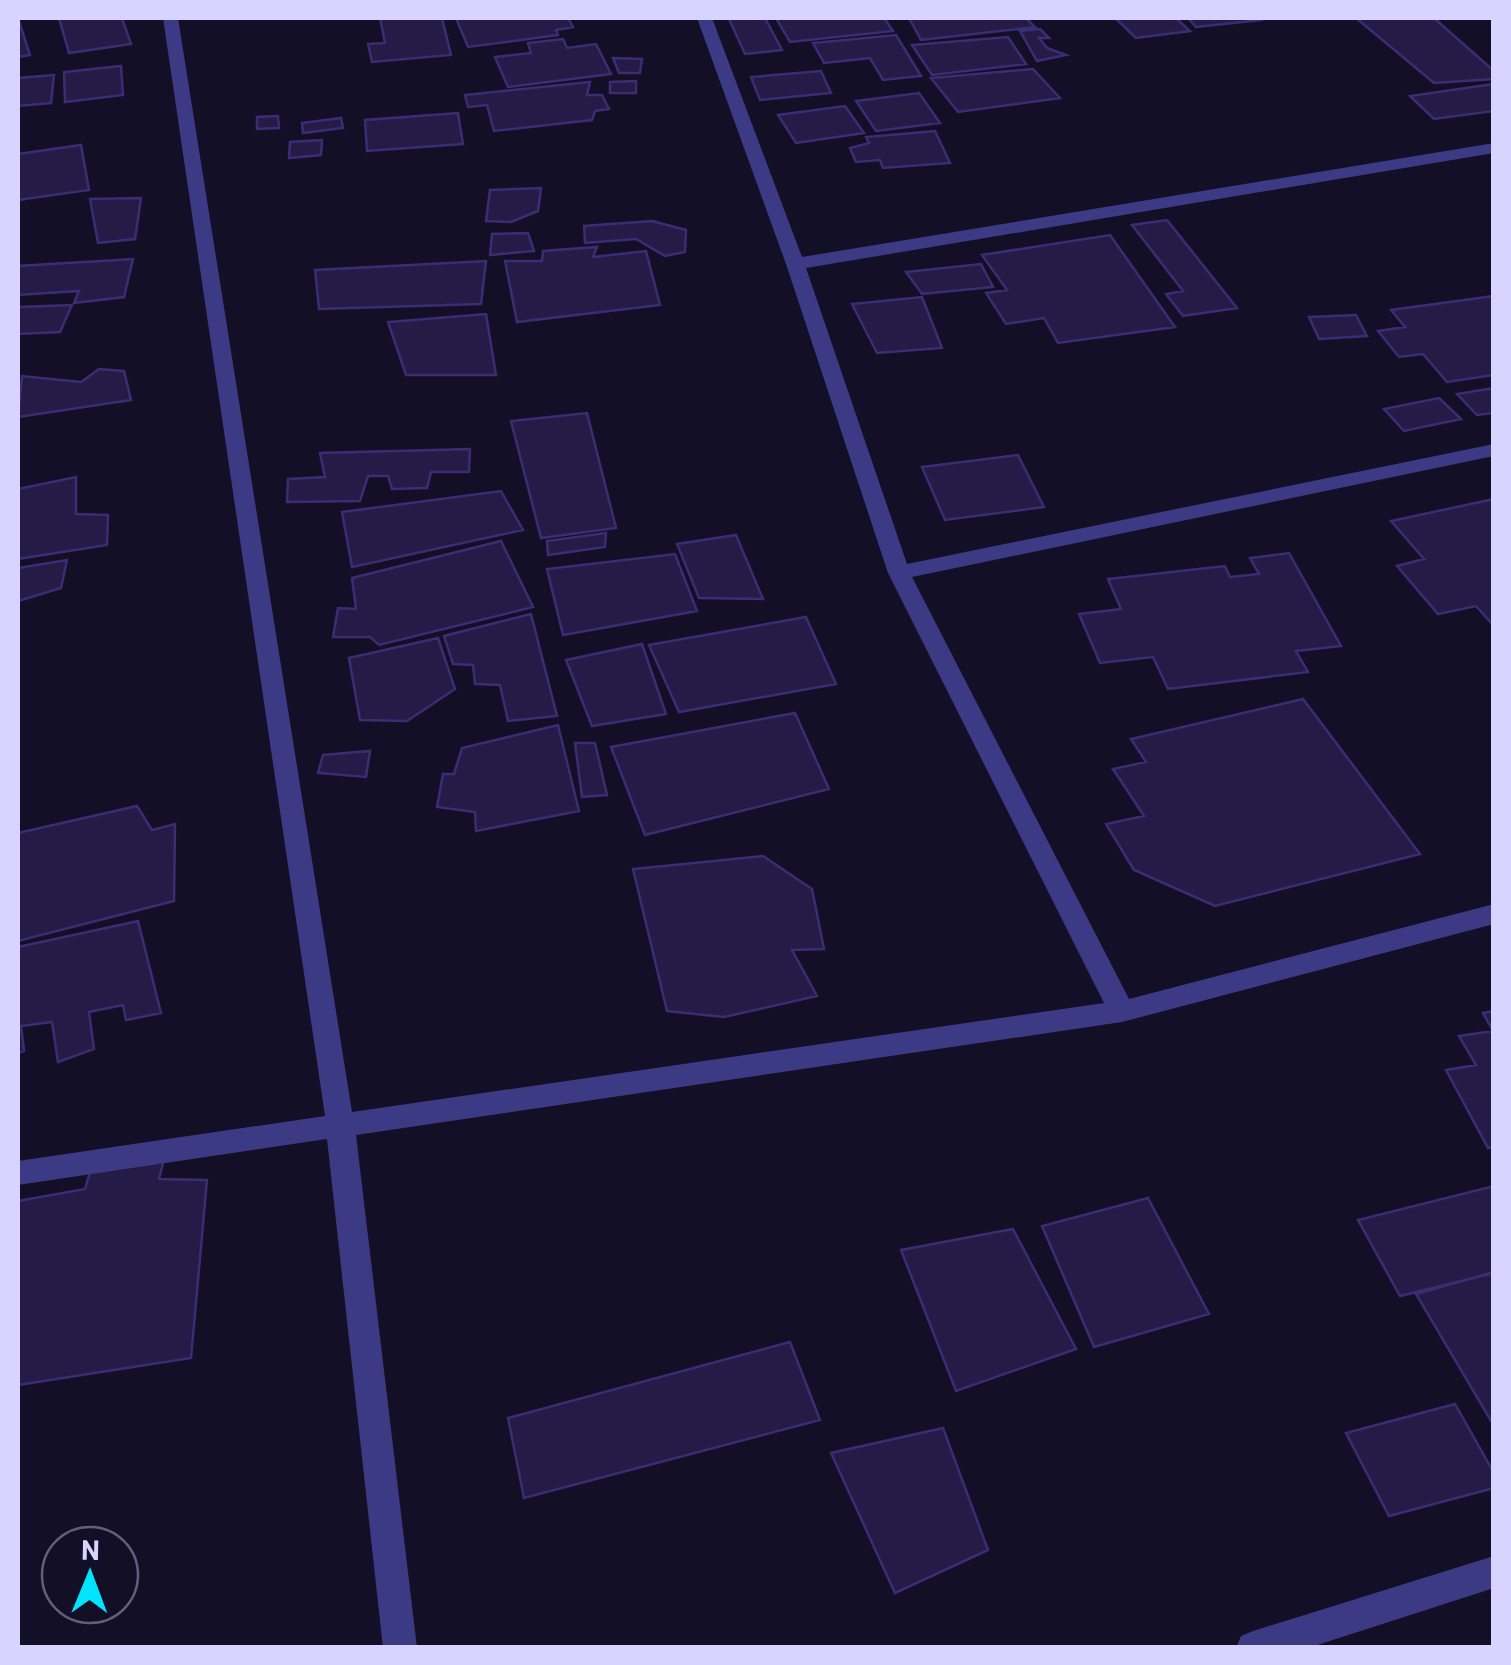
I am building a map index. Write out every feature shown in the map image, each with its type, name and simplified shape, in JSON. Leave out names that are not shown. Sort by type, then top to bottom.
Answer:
[{"type":"street","points":[[170,18],[340,1124],[400,1648]]},
{"type":"street","points":[[704,18],[795,264],[899,573],[1122,1011]]},
{"type":"street","points":[[795,264],[1494,148]]},
{"type":"street","points":[[899,573],[1494,450]]},
{"type":"street","points":[[18,1173],[1122,1011],[1494,914]]},
{"type":"street","points":[[1253,1648],[1494,1572]]},
{"type":"building","points":[[18,18],[30,55],[18,57]]},
{"type":"building","points":[[59,18],[122,18],[131,44],[69,53]]},
{"type":"building","points":[[380,18],[442,18],[451,55],[372,62],[368,44],[385,43]]},
{"type":"building","points":[[456,18],[568,18],[573,27],[556,30],[558,35],[468,47]]},
{"type":"building","points":[[765,18],[782,50],[745,54],[729,19]]},
{"type":"building","points":[[776,18],[884,18],[893,31],[790,42]]},
{"type":"building","points":[[909,18],[1026,18],[1035,27],[921,40]]},
{"type":"building","points":[[1115,18],[1176,18],[1190,31],[1136,38]]},
{"type":"building","points":[[1188,18],[1259,18],[1261,20],[1196,27]]},
{"type":"building","points":[[1356,18],[1434,18],[1494,71],[1494,79],[1434,83]]},
{"type":"building","points":[[1040,29],[1049,38],[1039,38],[1047,48],[1066,55],[1037,61],[1020,31]]},
{"type":"building","points":[[896,35],[921,76],[883,80],[870,58],[824,63],[813,43]]},
{"type":"building","points":[[1008,37],[1026,64],[932,75],[912,45]]},
{"type":"building","points":[[563,39],[567,48],[596,44],[611,74],[508,87],[495,57],[531,53],[528,43]]},
{"type":"building","points":[[613,58],[642,59],[640,73],[619,73]]},
{"type":"building","points":[[121,66],[123,95],[65,102],[64,72]]},
{"type":"building","points":[[1033,69],[1060,98],[958,112],[931,78]]},
{"type":"building","points":[[821,71],[831,93],[760,100],[751,77]]},
{"type":"building","points":[[54,75],[51,103],[18,106],[18,78]]},
{"type":"building","points":[[636,81],[636,93],[610,93],[610,82]]},
{"type":"building","points":[[590,82],[587,95],[602,95],[609,109],[595,111],[592,120],[494,131],[487,105],[468,107],[465,95]]},
{"type":"building","points":[[1494,84],[1494,111],[1434,119],[1410,96]]},
{"type":"building","points":[[919,93],[940,123],[876,131],[856,101]]},
{"type":"building","points":[[845,106],[864,133],[796,143],[778,115]]},
{"type":"building","points":[[458,113],[463,144],[367,151],[365,120]]},
{"type":"building","points":[[278,116],[279,128],[257,129],[257,117]]},
{"type":"building","points":[[341,118],[343,128],[303,133],[302,123]]},
{"type":"building","points":[[935,131],[950,163],[883,168],[880,160],[856,162],[850,148],[869,143],[866,137]]},
{"type":"building","points":[[322,140],[321,155],[289,158],[290,142]]},
{"type":"building","points":[[81,145],[89,190],[18,200],[18,154]]},
{"type":"building","points":[[541,188],[538,211],[511,222],[486,221],[490,190]]},
{"type":"building","points":[[141,198],[135,239],[98,243],[90,199]]},
{"type":"building","points":[[1167,220],[1237,308],[1183,316],[1166,294],[1183,291],[1132,225]]},
{"type":"building","points":[[652,221],[686,230],[685,252],[665,256],[636,239],[585,243],[584,226]]},
{"type":"building","points":[[528,233],[534,251],[490,255],[492,234]]},
{"type":"building","points":[[1110,235],[1175,327],[1058,343],[1044,318],[1006,324],[986,293],[1007,290],[982,255]]},
{"type":"building","points":[[597,247],[593,257],[646,251],[660,305],[517,322],[505,261],[542,261],[543,251]]},
{"type":"building","points":[[133,259],[124,297],[74,303],[79,291],[18,295],[18,266]]},
{"type":"building","points":[[486,261],[481,304],[319,309],[315,270]]},
{"type":"building","points":[[981,264],[993,287],[922,294],[906,272]]},
{"type":"building","points":[[1494,296],[1494,375],[1447,382],[1423,354],[1399,357],[1378,331],[1405,327],[1391,310]]},
{"type":"building","points":[[922,297],[942,348],[877,353],[852,304]]},
{"type":"building","points":[[72,305],[60,332],[18,334],[18,307]]},
{"type":"building","points":[[486,314],[496,375],[406,375],[388,322]]},
{"type":"building","points":[[1356,315],[1367,336],[1319,339],[1309,317]]},
{"type":"building","points":[[99,369],[124,371],[131,400],[18,417],[22,376],[81,382]]},
{"type":"building","points":[[1494,388],[1494,413],[1477,415],[1457,394]]},
{"type":"building","points":[[1439,398],[1461,419],[1404,431],[1384,409]]},
{"type":"building","points":[[587,413],[616,528],[541,538],[511,421]]},
{"type":"building","points":[[470,449],[469,472],[431,472],[427,488],[392,489],[388,476],[368,476],[360,501],[287,502],[288,479],[325,477],[320,453]]},
{"type":"building","points":[[1018,455],[1044,507],[945,520],[922,467]]},
{"type":"building","points":[[76,477],[76,514],[108,515],[107,545],[18,559],[18,489]]},
{"type":"building","points":[[501,491],[523,530],[352,567],[342,512]]},
{"type":"building","points":[[1494,499],[1494,626],[1476,606],[1438,614],[1397,566],[1424,559],[1391,521]]},
{"type":"building","points":[[606,533],[605,547],[548,555],[547,541]]},
{"type":"building","points":[[736,535],[763,599],[699,598],[677,544]]},
{"type":"building","points":[[501,541],[533,607],[379,645],[370,637],[333,637],[338,608],[356,609],[352,578]]},
{"type":"building","points":[[1289,553],[1341,646],[1296,651],[1308,672],[1168,689],[1153,657],[1100,663],[1079,614],[1121,609],[1108,579],[1225,566],[1230,577],[1259,574],[1250,558]]},
{"type":"building","points":[[675,554],[697,611],[563,635],[547,569]]},
{"type":"building","points":[[67,560],[61,588],[18,601],[18,568]]},
{"type":"building","points":[[531,614],[557,716],[508,721],[500,685],[475,684],[473,665],[453,664],[444,636]]},
{"type":"building","points":[[806,617],[836,684],[679,712],[649,645]]},
{"type":"building","points":[[438,638],[455,689],[407,721],[360,720],[349,658]]},
{"type":"building","points":[[642,644],[666,714],[592,726],[566,660]]},
{"type":"building","points":[[1303,699],[1420,854],[1215,906],[1134,870],[1106,824],[1144,816],[1113,769],[1146,762],[1131,739]]},
{"type":"building","points":[[795,713],[829,789],[645,835],[611,747]]},
{"type":"building","points":[[558,725],[579,811],[476,831],[475,812],[437,807],[443,774],[454,774],[462,748]]},
{"type":"building","points":[[575,743],[595,743],[607,795],[582,797]]},
{"type":"building","points":[[370,751],[366,777],[318,773],[323,755]]},
{"type":"building","points":[[137,806],[152,830],[175,824],[174,901],[18,941],[18,833]]},
{"type":"building","points":[[763,856],[812,889],[824,949],[792,950],[817,996],[724,1017],[667,1011],[633,869]]},
{"type":"building","points":[[138,921],[161,1013],[126,1020],[123,1005],[89,1012],[94,1049],[58,1062],[52,1022],[21,1026],[24,1051],[18,1053],[18,947]]},
{"type":"building","points":[[1494,1011],[1494,1147],[1488,1148],[1446,1070],[1476,1065],[1459,1036],[1493,1031],[1483,1013]]},
{"type":"building","points":[[164,1159],[159,1179],[207,1180],[191,1358],[18,1385],[18,1201],[85,1189],[91,1169]]},
{"type":"building","points":[[1494,1186],[1494,1273],[1400,1296],[1358,1220]]},
{"type":"building","points":[[1148,1198],[1209,1314],[1094,1347],[1042,1226]]},
{"type":"building","points":[[1013,1229],[1076,1349],[956,1391],[901,1250]]},
{"type":"building","points":[[1494,1272],[1494,1426],[1416,1294]]},
{"type":"building","points":[[790,1342],[820,1420],[524,1498],[508,1418]]},
{"type":"building","points":[[1455,1404],[1494,1473],[1494,1488],[1389,1516],[1346,1433]]},
{"type":"building","points":[[943,1428],[988,1550],[895,1593],[831,1453]]}]
